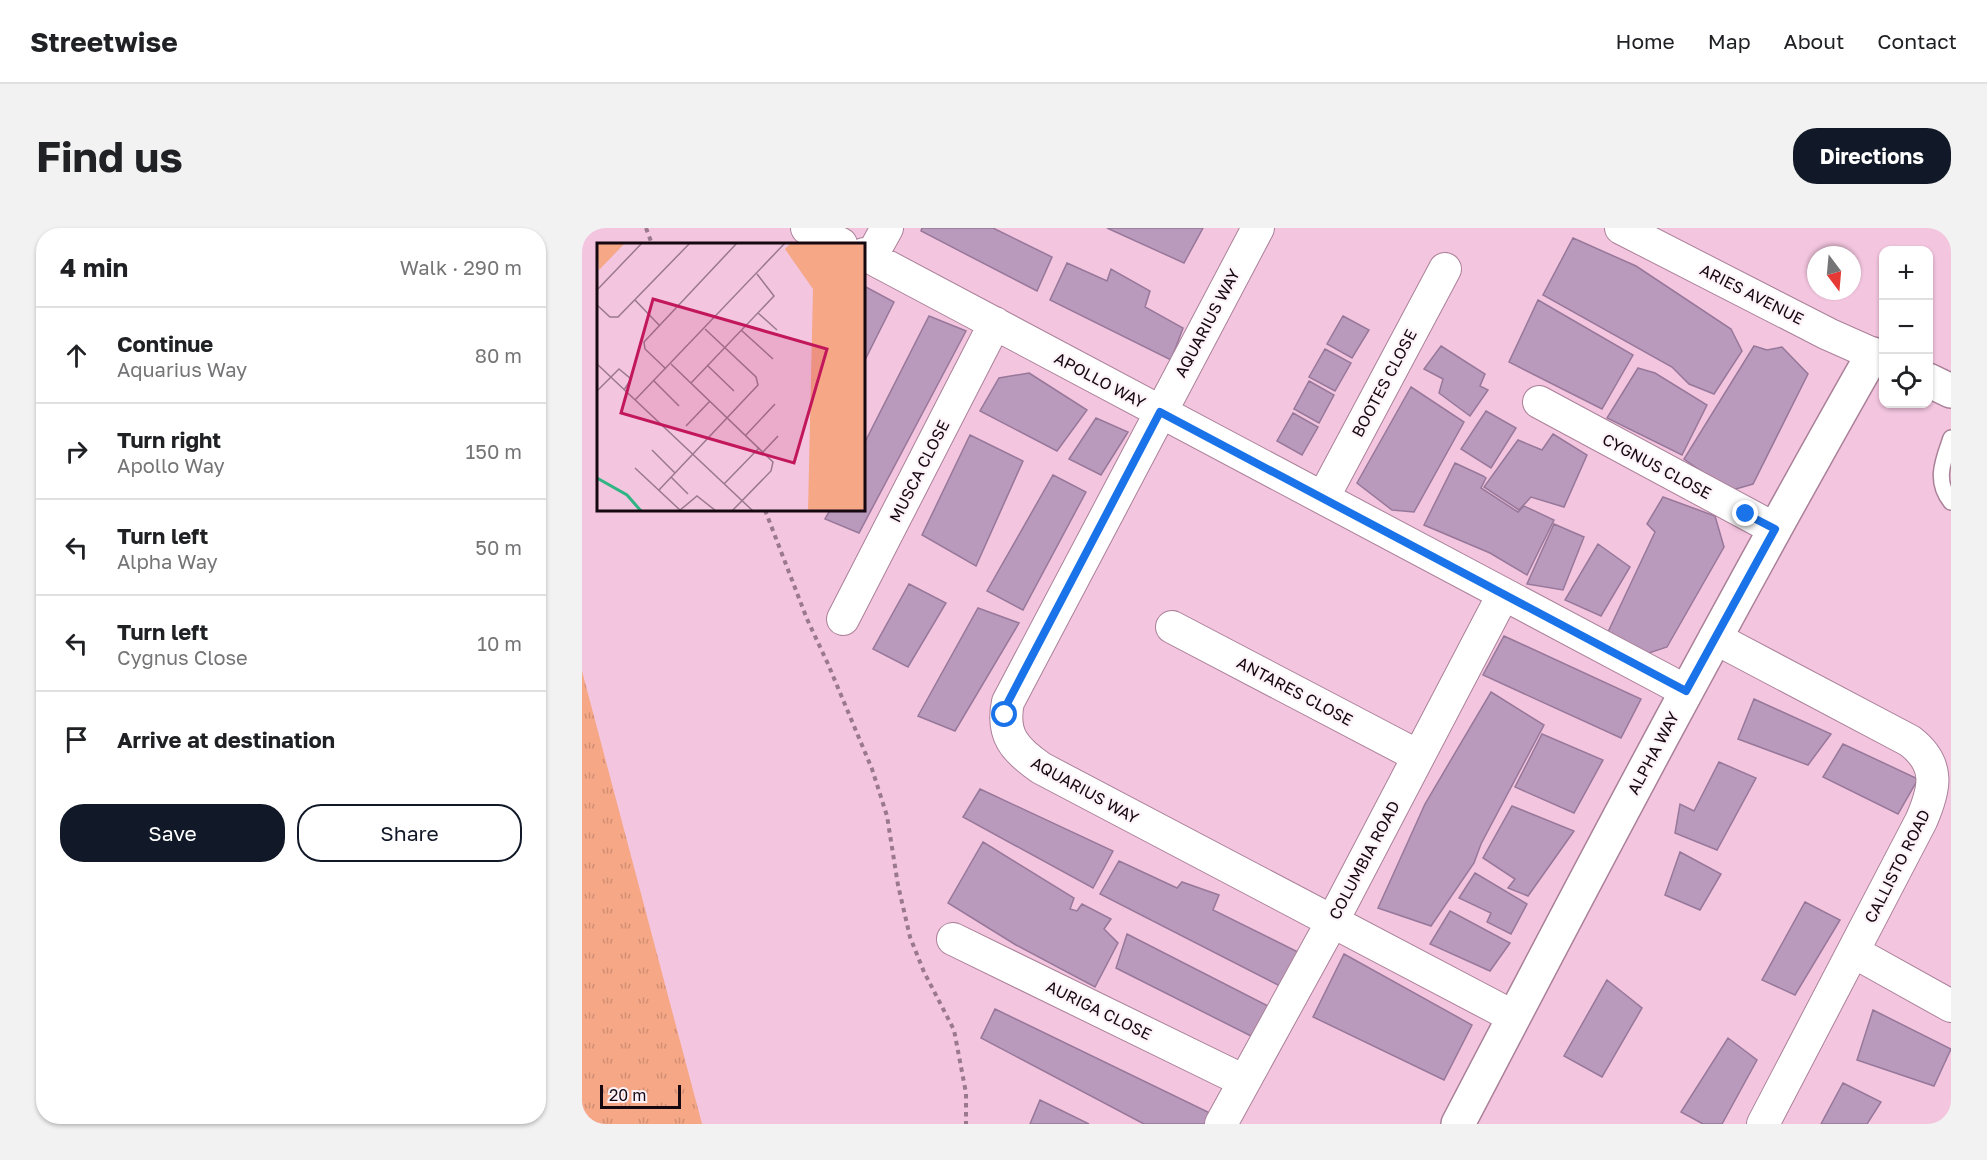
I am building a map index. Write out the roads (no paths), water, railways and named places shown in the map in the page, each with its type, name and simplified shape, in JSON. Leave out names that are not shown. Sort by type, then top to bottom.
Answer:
[{"type":"street","points":[[868,256],[887,228]]},
{"type":"street","name":"AQUARIUS WAY","points":[[1258,228],[1008,702],[1005,715],[1007,728],[1012,742],[1023,755],[1041,768],[1514,1017]]},
{"type":"street","name":"ARIES AVENUE","points":[[1621,228],[1828,334],[1878,356]]},
{"type":"street","name":"APOLLO WAY","points":[[868,256],[1686,691]]},
{"type":"street","name":"BOOTES CLOSE","points":[[1323,498],[1445,269]]},
{"type":"street","name":"MUSCA CLOSE","points":[[843,620],[995,323]]},
{"type":"street","name":"ALPHA WAY","points":[[1458,1124],[1714,638],[1775,529],[1878,356]]},
{"type":"street","points":[[1933,382],[1951,391]]},
{"type":"street","name":"CYGNUS CLOSE","points":[[1539,402],[1775,529]]},
{"type":"street","name":"COLUMBIA ROAD","points":[[1221,1124],[1332,921],[1503,595]]},
{"type":"street","name":"ANTARES CLOSE","points":[[1172,627],[1418,756]]},
{"type":"street","name":"CALLISTO ROAD","points":[[1714,638],[1910,741],[1923,751],[1930,762],[1933,778],[1928,806],[1763,1124]]},
{"type":"street","name":"AURIGA CLOSE","points":[[953,939],[1244,1081]]},
{"type":"street","points":[[1854,952],[1951,1005]]},
{"type":"lane","points":[[1951,438],[1941,465],[1941,481],[1945,495],[1951,502]]}]
